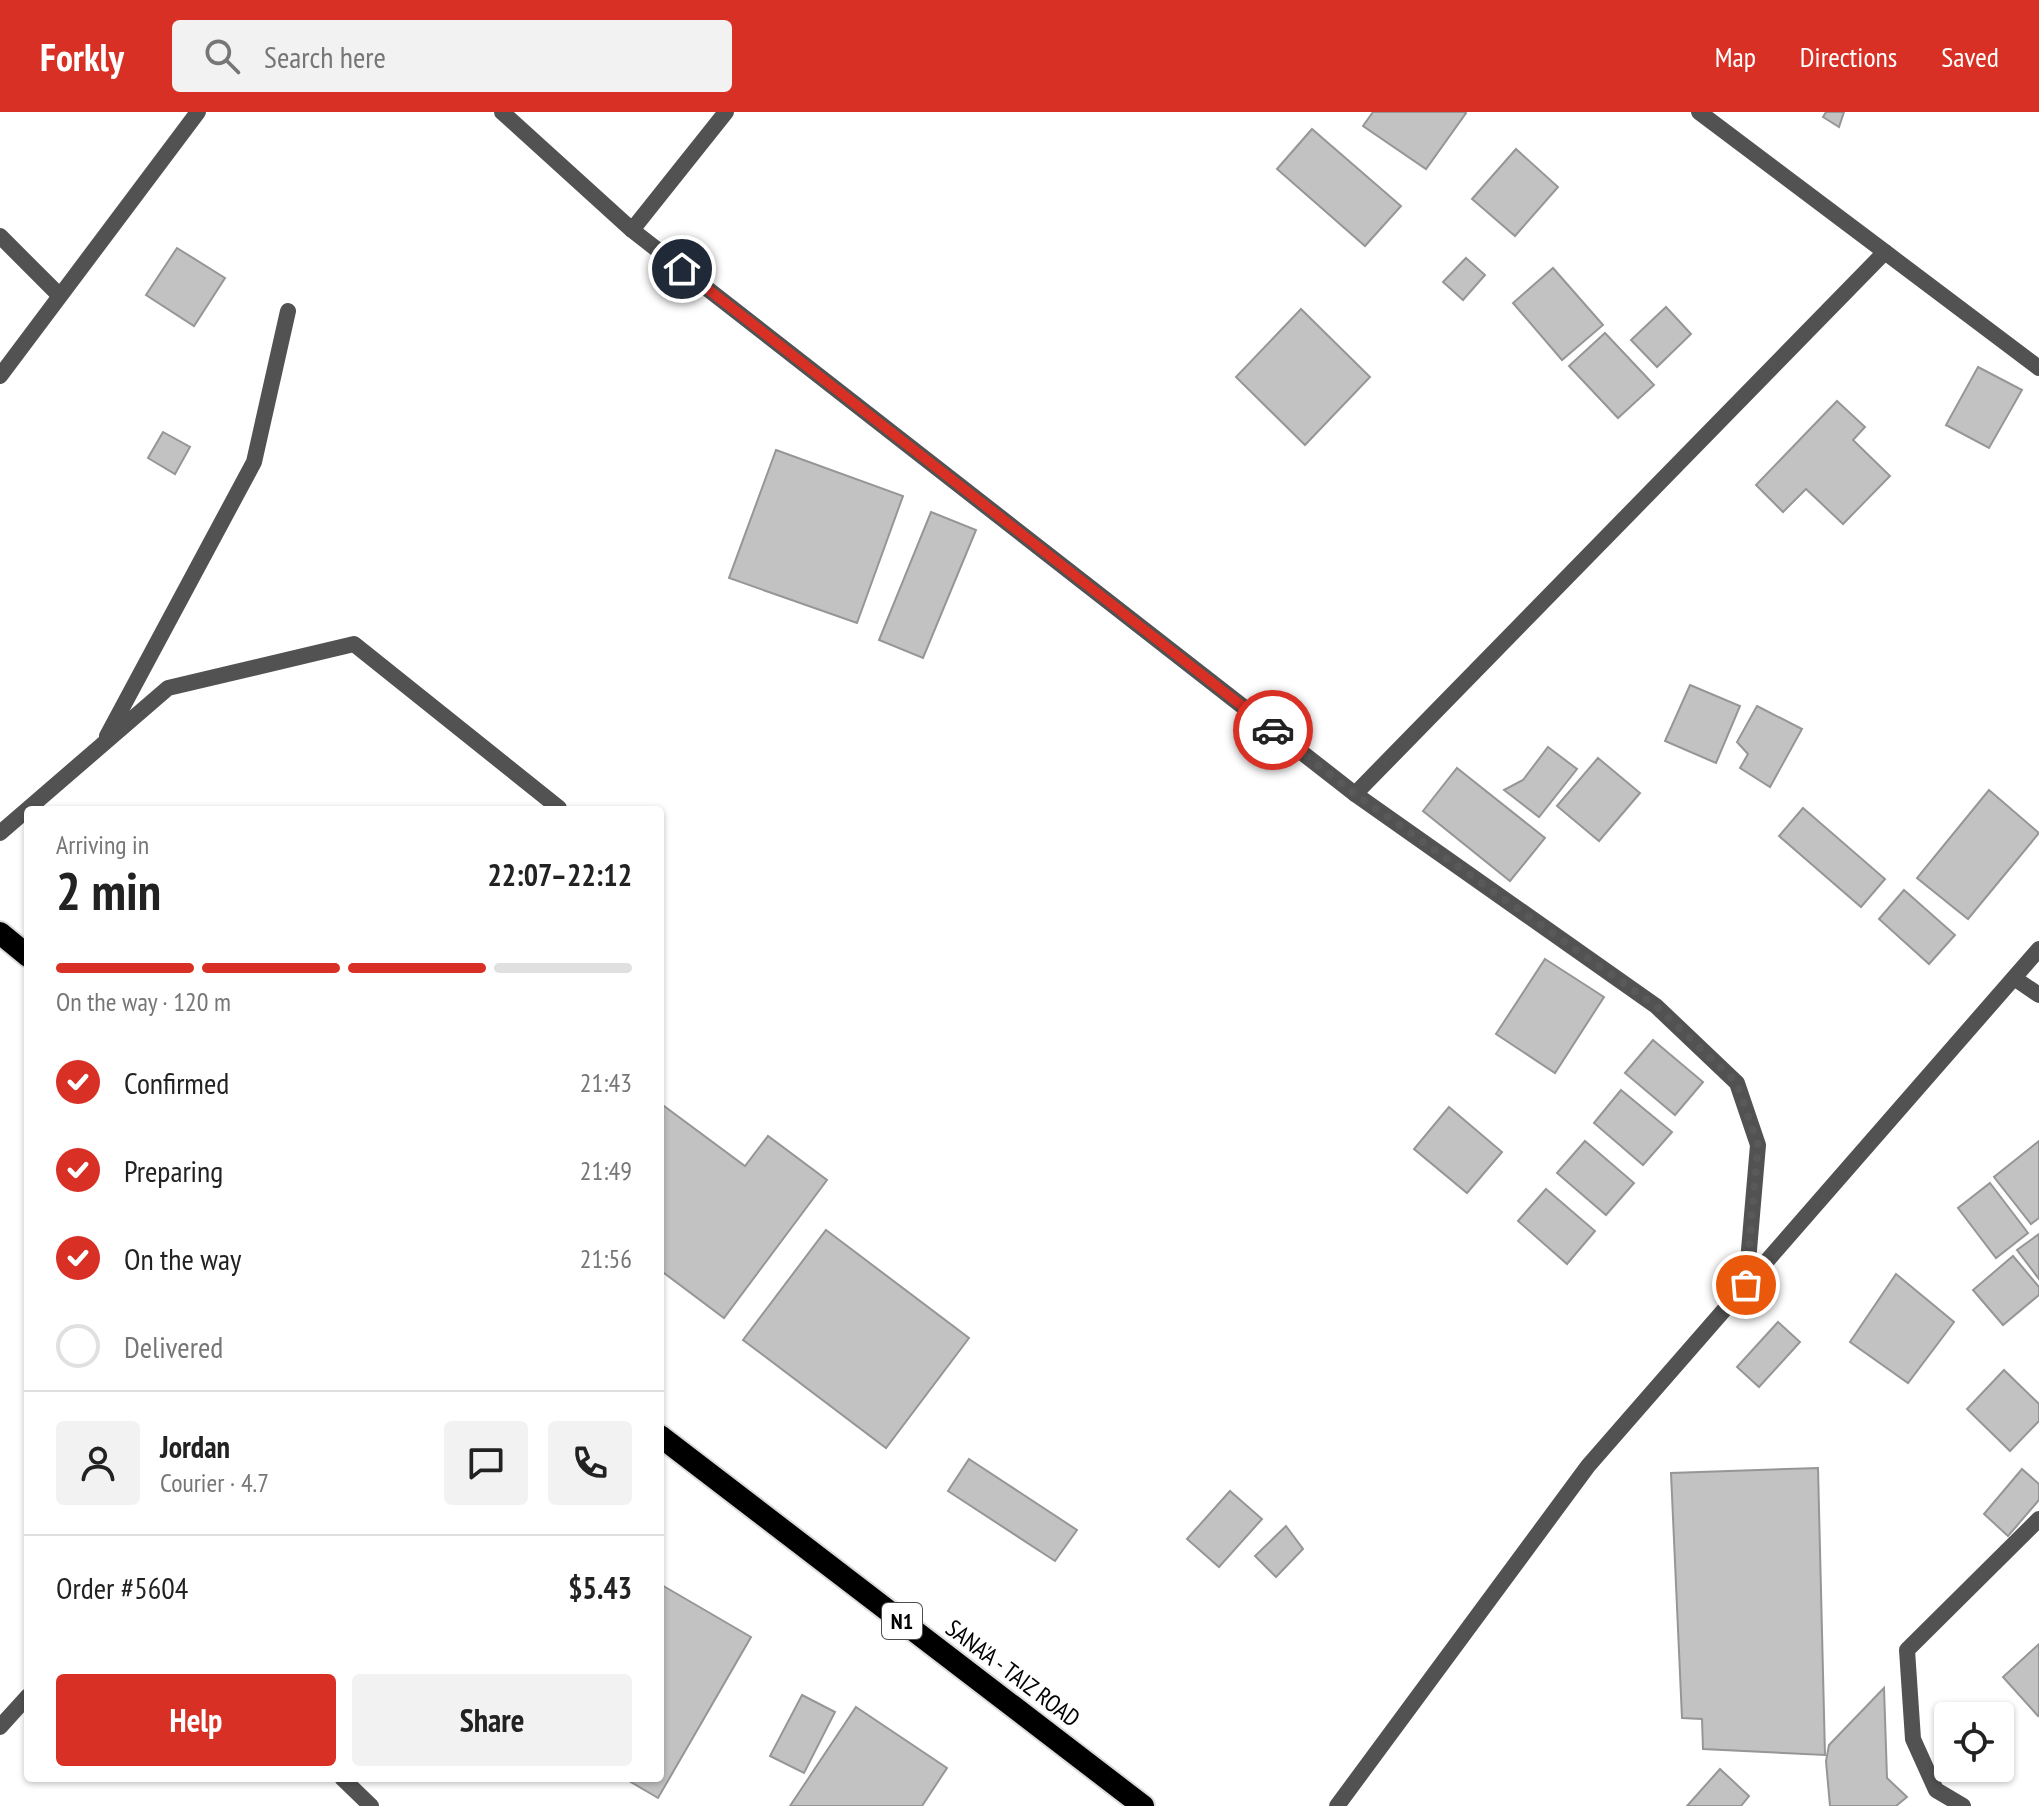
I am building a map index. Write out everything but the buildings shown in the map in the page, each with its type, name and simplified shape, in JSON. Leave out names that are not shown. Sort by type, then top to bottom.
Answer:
[{"type":"highway","points":[[0,933],[24,953]]},
{"type":"highway","name":"SANA'A - TAIZ ROAD","points":[[664,1439],[1143,1806]]},
{"type":"street","points":[[0,376],[198,112]]},
{"type":"street","points":[[502,112],[632,230],[1355,794],[1656,1006],[1737,1083],[1758,1145],[1746,1285]]},
{"type":"street","points":[[632,230],[726,112]]},
{"type":"street","points":[[1699,112],[2039,368]]},
{"type":"street","points":[[0,236],[59,295]]},
{"type":"street","points":[[1355,794],[1885,252]]},
{"type":"street","points":[[103,745],[254,462],[288,311]]},
{"type":"street","points":[[32,806],[168,688],[354,644],[556,806]]},
{"type":"street","points":[[0,833],[24,812]]},
{"type":"street","points":[[1337,1806],[1588,1466],[2039,949]]},
{"type":"street","points":[[2014,978],[2039,995]]},
{"type":"street","points":[[1963,1806],[1936,1790],[1913,1739],[1907,1650],[2039,1519]]},
{"type":"street","points":[[0,1727],[24,1700]]},
{"type":"street","points":[[346,1782],[371,1806]]},
{"type":"way so far","points":[[1273,730],[1355,794],[1656,1006],[1737,1083],[1758,1145],[1746,1285]]},
{"type":"route","points":[[682,269],[1273,730]]}]
